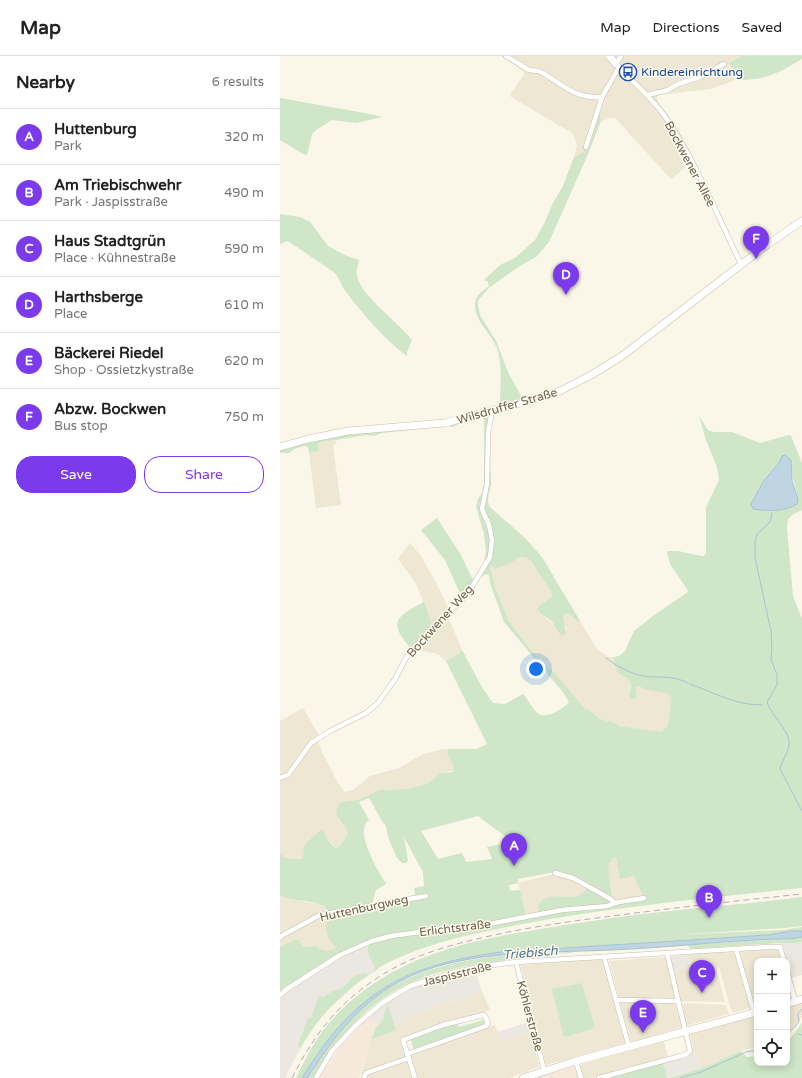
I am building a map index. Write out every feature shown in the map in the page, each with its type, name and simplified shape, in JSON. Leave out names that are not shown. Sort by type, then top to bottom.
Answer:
[{"type":"main road","name":"Bockwener Allee","points":[[609,56],[617,65]]},
{"type":"main road","name":"Wilsdruffer Straße","points":[[280,447],[308,438],[348,431],[445,423],[547,396],[560,391],[607,366],[634,347],[741,264],[802,221]]},
{"type":"main road","points":[[523,1078],[544,1070],[754,1012]]},
{"type":"street","points":[[506,56],[529,70],[543,73],[575,93],[585,97],[602,97]]},
{"type":"street","points":[[586,146],[602,97],[621,56]]},
{"type":"street","points":[[648,95],[668,90],[678,84],[700,77],[724,64]]},
{"type":"street","name":"Bockwener Allee","points":[[617,65],[648,95],[679,137],[741,264]]},
{"type":"street","name":"Bockwener Weg","points":[[280,778],[288,775],[304,751],[313,741],[366,713],[378,703],[395,679],[406,658],[424,636],[468,593],[490,557],[492,540],[489,525],[482,509],[487,484],[488,433],[492,411]]},
{"type":"street","points":[[555,873],[573,878],[614,902]]},
{"type":"street","name":"Huttenburgweg","points":[[281,936],[320,915],[426,896]]},
{"type":"street","name":"Erlichtstraße","points":[[280,995],[343,953],[372,941],[397,935],[468,928],[562,910],[608,906],[614,902],[625,902],[644,898]]},
{"type":"street","name":"Jaspisstraße","points":[[316,1078],[332,1051],[355,1026],[382,1003],[410,986],[455,972],[516,962],[768,946],[780,947],[783,958]]},
{"type":"street","points":[[736,949],[754,1009]]},
{"type":"street","points":[[599,1078],[689,1053],[691,1048],[667,953]]},
{"type":"street","points":[[604,957],[629,1046]]},
{"type":"street","name":"Köhlerstraße","points":[[516,962],[544,1070]]},
{"type":"street","points":[[790,978],[799,1000]]},
{"type":"street","points":[[616,1000],[678,1001]]},
{"type":"street","points":[[364,1078],[366,1074],[408,1056],[486,1026],[488,1024],[485,1016],[483,1015],[443,1025],[403,1040],[408,1056],[415,1078]]},
{"type":"street","points":[[576,1061],[581,1078]]},
{"type":"shaded area","points":[[502,56],[741,57],[734,70],[736,80],[711,89],[659,95],[657,97],[658,102],[678,129],[692,155],[691,163],[671,179],[615,118],[602,121],[597,129],[589,152],[574,157],[577,146],[572,133],[511,97],[511,94],[524,74],[522,70]]},
{"type":"shaded area","points":[[337,440],[333,447],[341,505],[316,508],[309,453],[319,451],[318,443]]},
{"type":"shaded area","points":[[410,543],[421,556],[450,611],[449,619],[462,650],[459,654],[446,661],[438,654],[422,651],[416,646],[433,628],[415,582],[398,559]]},
{"type":"shaded area","points":[[520,557],[525,557],[531,561],[551,592],[552,597],[540,605],[537,609],[539,613],[553,624],[558,633],[567,630],[563,623],[563,617],[568,613],[578,622],[580,621],[596,648],[608,657],[614,657],[615,667],[619,674],[629,680],[631,684],[629,690],[637,698],[636,688],[638,686],[669,695],[671,699],[669,720],[662,733],[619,726],[616,723],[600,719],[588,710],[586,711],[549,668],[533,653],[508,620],[500,603],[490,566],[496,569]]},
{"type":"shaded area","points":[[303,708],[318,734],[318,742],[322,752],[338,783],[345,792],[353,790],[370,776],[399,768],[423,754],[443,749],[449,749],[447,752],[448,756],[455,771],[441,773],[428,783],[420,786],[405,789],[379,790],[353,802],[346,801],[338,819],[348,830],[348,834],[339,847],[336,848],[324,836],[313,837],[309,839],[302,859],[286,858],[280,854],[280,721]]},
{"type":"shaded area","points":[[616,857],[634,876],[644,896],[621,902],[612,897],[608,864],[613,858]]},
{"type":"shaded area","points":[[554,874],[571,878],[587,888],[581,895],[568,898],[539,915],[526,917],[518,883]]},
{"type":"shaded area","points":[[280,895],[305,902],[321,904],[326,907],[328,913],[327,935],[336,948],[328,952],[317,946],[303,946],[299,940],[294,940],[280,947]]},
{"type":"shaded area","points":[[802,942],[802,975],[791,978],[790,958],[785,958],[781,943]]},
{"type":"shaded area","points":[[369,943],[379,969],[359,982],[321,1016],[304,1041],[285,1078],[280,1078],[280,995],[328,962]]},
{"type":"shaded area","points":[[778,949],[781,958],[754,958],[754,1007],[740,952]]},
{"type":"shaded area","points":[[734,953],[749,1008],[733,1013],[719,967],[716,968],[725,1002],[681,1001],[673,972],[691,966],[688,954]]},
{"type":"shaded area","points":[[688,954],[691,966],[673,972],[670,957]]},
{"type":"shaded area","points":[[665,957],[676,1000],[619,998],[609,961]]},
{"type":"shaded area","points":[[602,959],[625,1043],[546,1065],[521,965]]},
{"type":"shaded area","points":[[475,970],[482,991],[468,996],[469,998],[462,1000],[461,998],[404,1017],[405,1021],[394,1025],[387,1004],[383,1020],[378,1027],[369,1016],[399,995],[408,990],[444,977]]},
{"type":"shaded area","points":[[482,991],[490,1010],[400,1039],[406,1057],[365,1072],[362,1075],[361,1074],[371,1040],[396,1030],[394,1025],[405,1021],[404,1017],[462,998],[462,1000]]},
{"type":"shaded area","points":[[622,1002],[675,1003],[682,1026],[680,1028],[632,1042],[620,1004]]},
{"type":"shaded area","points":[[802,1002],[802,1017],[790,1031],[790,1030],[790,1006]]},
{"type":"shaded area","points":[[689,1003],[726,1005],[729,1014],[685,1026],[680,1005]]},
{"type":"shaded area","points":[[369,1016],[378,1027],[371,1040],[359,1078],[319,1078],[340,1047]]},
{"type":"shaded area","points":[[754,1016],[754,1048],[746,1049],[700,1069],[695,1051],[691,1052],[693,1048],[690,1034]]},
{"type":"shaded area","points":[[529,1022],[531,1032],[501,1042],[497,1032]]},
{"type":"shaded area","points":[[495,1025],[501,1042],[531,1032],[539,1067],[509,1078],[417,1078],[409,1054]]},
{"type":"shaded area","points":[[664,1041],[668,1057],[590,1078],[583,1078],[580,1065]]},
{"type":"shaded area","points":[[695,1051],[700,1069],[667,1078],[663,1063]]},
{"type":"shaded area","points":[[406,1061],[413,1078],[366,1078],[367,1074]]},
{"type":"shaded area","points":[[576,1066],[579,1078],[534,1078],[538,1077]]},
{"type":"green space","points":[[740,56],[802,56],[802,59],[771,75],[756,79],[736,80],[734,70],[729,63]]},
{"type":"green space","points":[[280,98],[382,117],[356,123],[332,120],[312,134],[307,155],[280,140]]},
{"type":"green space","points":[[597,112],[600,114],[600,123],[589,152],[549,242],[536,257],[518,267],[489,288],[478,301],[480,315],[496,341],[508,372],[523,400],[500,407],[501,370],[499,355],[495,343],[477,316],[475,302],[481,292],[489,286],[488,282],[484,280],[500,265],[515,258],[535,240],[563,186],[574,157],[583,153]]},
{"type":"green space","points":[[280,214],[300,217],[310,222],[328,246],[347,256],[359,260],[357,276],[365,292],[412,340],[407,356],[382,334],[357,306],[344,289],[335,273],[291,243],[287,241],[280,244]]},
{"type":"green space","points":[[496,410],[491,427],[489,446],[491,486],[488,501],[490,507],[525,538],[542,557],[580,621],[578,622],[568,613],[565,614],[563,617],[566,634],[563,636],[559,633],[550,620],[540,613],[537,609],[540,605],[552,597],[551,592],[531,561],[525,557],[520,557],[496,569],[490,566],[495,587],[508,620],[533,653],[556,675],[586,710],[588,709],[600,719],[616,723],[619,726],[662,732],[669,720],[671,699],[669,695],[638,686],[636,688],[637,698],[632,699],[629,695],[631,684],[629,680],[619,674],[615,667],[614,657],[619,656],[625,651],[634,631],[688,592],[670,564],[667,553],[668,551],[678,551],[701,556],[704,556],[706,553],[706,507],[719,480],[717,467],[706,440],[699,416],[708,430],[714,432],[732,432],[760,443],[789,435],[791,436],[802,463],[802,510],[789,518],[787,528],[793,596],[802,619],[802,888],[588,913],[500,928],[467,935],[419,949],[374,970],[375,966],[368,952],[369,943],[343,953],[280,995],[280,947],[294,940],[299,940],[303,946],[317,946],[326,951],[336,948],[329,940],[327,934],[328,913],[324,906],[280,895],[280,854],[286,858],[302,859],[306,843],[321,830],[324,832],[332,845],[336,848],[339,847],[348,834],[347,829],[339,819],[336,812],[337,807],[341,802],[358,800],[379,790],[405,789],[428,783],[441,773],[454,772],[447,752],[449,749],[477,749],[487,744],[446,661],[459,654],[462,650],[483,689],[493,703],[505,704],[523,694],[536,712],[549,715],[556,712],[569,702],[562,691],[504,622],[490,583],[489,575],[486,574],[480,577],[462,598],[445,560],[421,530],[437,518],[461,555],[472,578],[474,579],[484,563],[486,552],[484,534],[476,507],[484,484],[484,419],[482,418],[459,423],[454,427],[447,426],[382,433],[374,436],[366,435],[318,443],[319,451],[309,453],[308,447],[305,446],[294,449],[290,453],[280,453],[280,447],[308,439],[427,425]],"holes":[[[782,456],[792,475],[798,499],[773,510],[752,508],[763,482],[779,463]],[[369,798],[386,826],[388,837],[397,858],[402,863],[406,863],[408,861],[404,837],[423,872],[424,886],[414,888],[415,896],[372,904],[376,890],[386,884],[369,852],[364,833],[365,825],[369,820],[359,802]],[[478,816],[513,842],[487,847],[492,859],[466,862],[462,853],[438,859],[421,831]],[[616,857],[620,879],[634,876],[644,898],[608,907],[573,909],[609,903],[609,900],[587,888],[578,896],[545,898],[538,905],[539,915],[526,917],[520,890],[510,891],[509,885],[518,883],[518,879],[560,871],[563,874],[612,897],[608,864],[613,858]]]},
{"type":"green space","points":[[424,602],[433,628],[412,650],[404,641],[397,627],[398,622],[406,612]]},
{"type":"green space","points":[[802,897],[802,926],[674,935],[782,930],[802,927],[802,931],[768,935],[489,953],[438,964],[413,972],[390,984],[364,1002],[340,1025],[302,1078],[296,1078],[310,1051],[326,1026],[352,1000],[391,973],[427,956],[464,944],[522,932],[638,915]]},
{"type":"green space","points":[[802,937],[802,942],[796,943],[690,949],[688,945]]},
{"type":"green space","points":[[573,952],[522,956],[522,959],[492,962],[447,970],[404,986],[376,1003],[352,1025],[331,1051],[313,1078],[307,1078],[345,1024],[375,997],[400,982],[427,971],[455,963],[514,955]]},
{"type":"green space","points":[[374,970],[349,989],[326,1012],[316,1024],[300,1049],[298,1044],[309,1017],[311,1018],[319,996],[325,997],[331,992],[342,988],[356,976],[363,973],[367,974]]},
{"type":"green space","points":[[582,983],[595,1028],[564,1037],[552,989]]},
{"type":"green space","points":[[387,1003],[396,1030],[371,1040],[376,1028],[383,1020]]},
{"type":"green space","points":[[482,1017],[485,1024],[414,1050],[411,1040],[405,1042],[406,1040],[446,1027],[458,1024],[459,1027],[483,1020]]},
{"type":"green space","points":[[802,1023],[802,1078],[669,1078],[700,1069],[741,1051],[747,1057],[754,1056],[754,1066],[790,1066],[790,1039]]},
{"type":"green space","points":[[663,1063],[667,1078],[607,1078]]},
{"type":"water","points":[[785,455],[791,460],[792,481],[798,499],[797,504],[782,510],[753,509],[751,504],[763,482],[779,463],[782,456]]},
{"type":"water","name":"Triebisch","points":[[791,931],[802,931],[802,937],[791,939],[723,942],[635,949],[508,954],[458,961],[434,967],[411,976],[390,987],[365,1006],[354,1016],[334,1040],[307,1078],[302,1078],[341,1024],[362,1004],[385,988],[409,975],[437,965],[467,957],[502,952],[768,935]]},
{"type":"waterway","points":[[772,513],[770,522],[757,534],[755,543],[755,558],[771,631],[771,659],[777,675],[777,685],[767,702],[789,740],[789,745],[780,769],[802,811]]},
{"type":"waterway","points":[[606,658],[634,674],[647,677],[675,678],[688,683]]},
{"type":"waterway","points":[[690,684],[734,701],[762,705]]},
{"type":"waterway","points":[[790,1032],[799,1022],[798,1014],[802,1009]]},
{"type":"waterway","points":[[798,1034],[802,1035]]},
{"type":"waterway","points":[[680,1078],[701,1072],[746,1052],[754,1051]]},
{"type":"railway","points":[[292,1078],[300,1062],[319,1033],[341,1007],[353,996],[393,968],[430,952],[481,938],[553,924],[674,908],[802,894]]},
{"type":"place","name":"Kindereinrichtung","points":[[628,72]]},
{"type":"place","name":"Abzw. Bockwen","points":[[756,259]]},
{"type":"place","name":"Harthsberge","points":[[566,295]]},
{"type":"place","name":"Huttenburg","points":[[514,866]]},
{"type":"place","name":"Am Triebischwehr","points":[[709,918]]},
{"type":"place","name":"Haus Stadtgrün","points":[[702,993]]},
{"type":"place","name":"Bäckerei Riedel","points":[[643,1033]]}]
